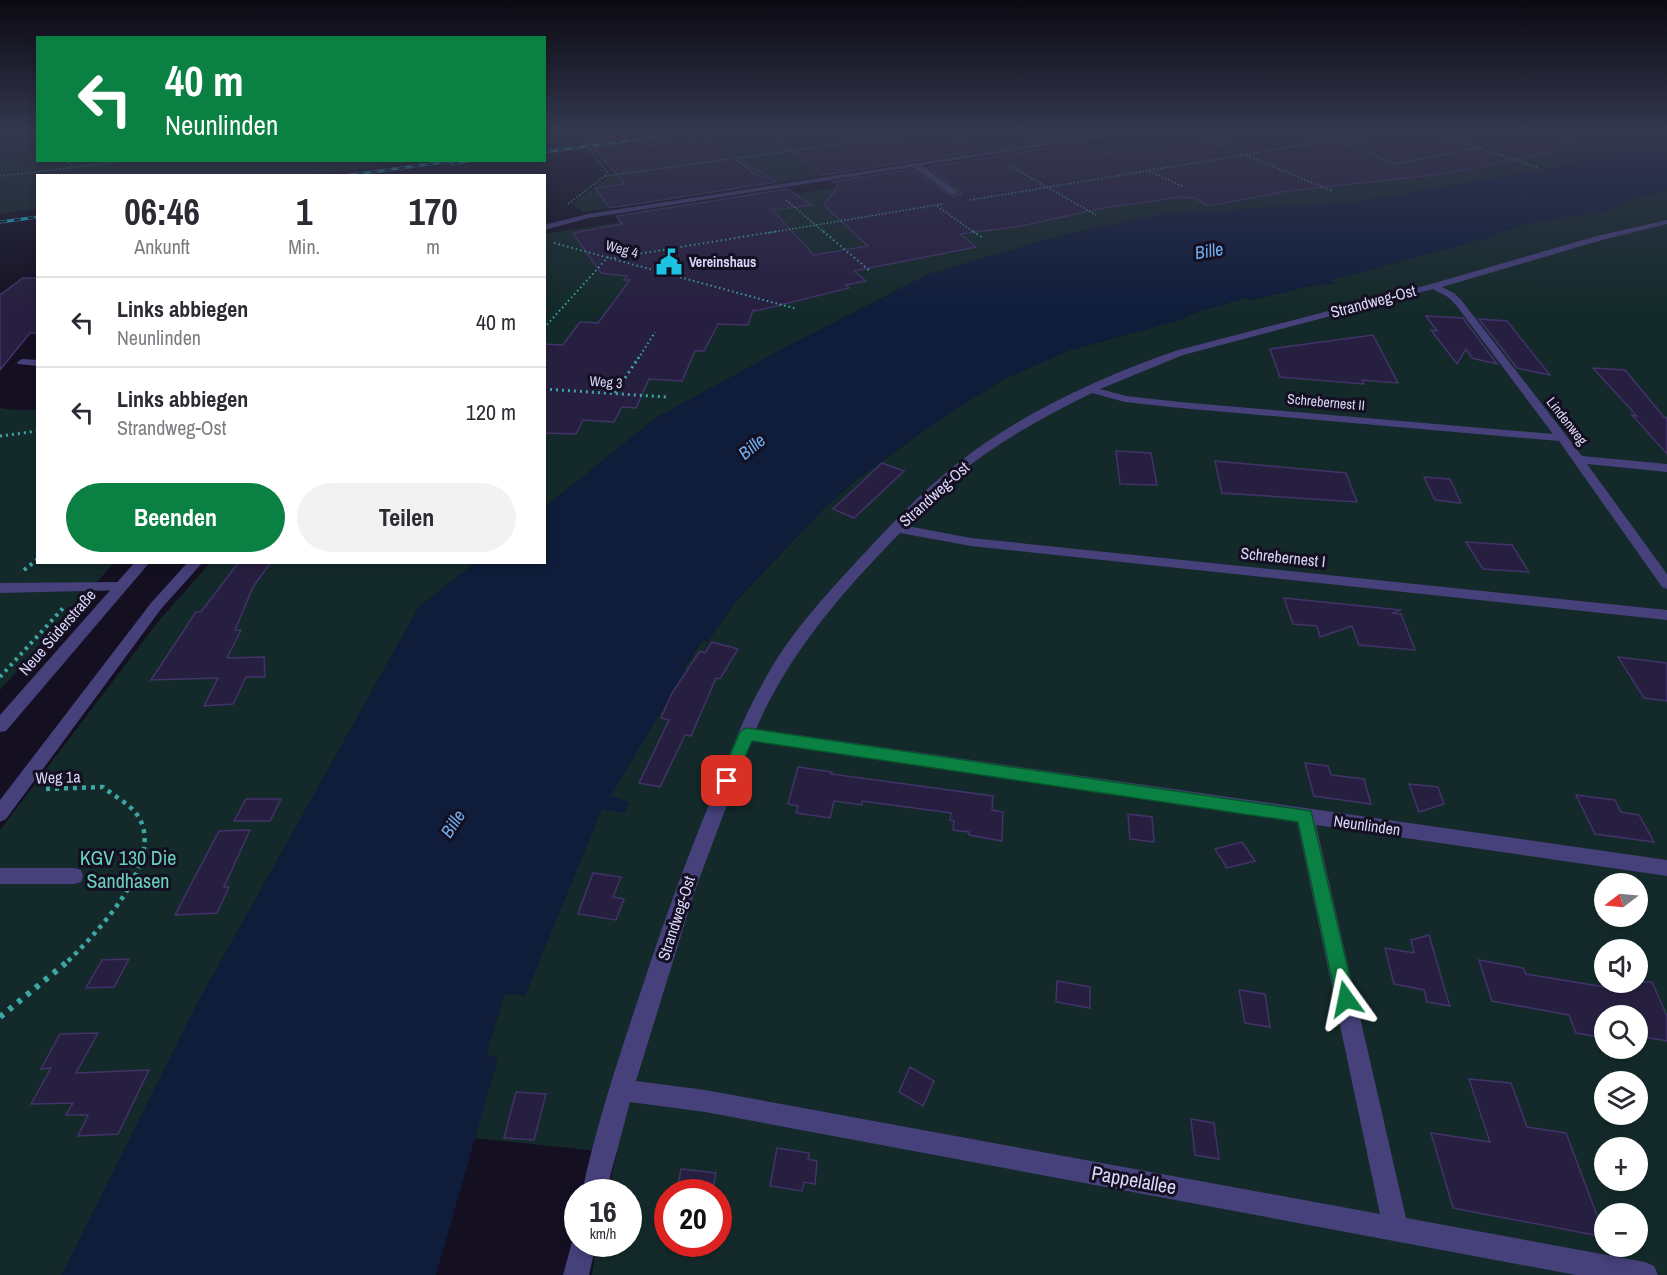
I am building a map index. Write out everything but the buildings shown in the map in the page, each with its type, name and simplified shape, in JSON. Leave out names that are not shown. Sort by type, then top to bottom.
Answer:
[{"type":"street","points":[[546,227],[588,216],[752,190]]},
{"type":"street","points":[[952,190],[955,193]]},
{"type":"street","name":"Strandweg-Ost","points":[[598,1179],[622,1090],[702,842],[747,734],[778,670],[800,639],[866,559],[942,483],[967,462],[1121,373],[1179,353],[1667,222]]},
{"type":"street","name":"Lindenweg","points":[[1434,286],[1460,303],[1578,459],[1667,584]]},
{"type":"street","points":[[22,362],[36,363]]},
{"type":"street","name":"Schrebernest II","points":[[1090,389],[1114,397],[1169,404],[1560,438]]},
{"type":"street","points":[[1578,459],[1667,468]]},
{"type":"street","name":"Schrebernest I","points":[[896,528],[971,542],[1667,615]]},
{"type":"street","name":"Neue Süderstraße","points":[[0,726],[141,564]]},
{"type":"street","points":[[0,814],[156,606],[194,564]]},
{"type":"street","points":[[0,588],[120,587]]},
{"type":"street","name":"Neunlinden","points":[[747,734],[1667,868]]},
{"type":"street","points":[[1305,816],[1396,1228]]},
{"type":"street","points":[[0,876],[74,876]]},
{"type":"street","name":"Pappelallee","points":[[622,1090],[705,1101],[1645,1275]]},
{"type":"street","points":[[576,1275],[580,1257]]},
{"type":"path","points":[[563,208],[585,190]]},
{"type":"path","points":[[970,200],[1026,190]]},
{"type":"path","points":[[1053,190],[1096,215]]},
{"type":"path","points":[[780,196],[870,271]]},
{"type":"path","points":[[614,258],[948,203]]},
{"type":"path","points":[[936,205],[983,238]]},
{"type":"path","name":"Weg 4","points":[[546,241],[609,256],[797,309]]},
{"type":"path","points":[[546,326],[609,256]]},
{"type":"path","points":[[615,393],[655,332]]},
{"type":"path","name":"Weg 3","points":[[546,389],[666,397]]},
{"type":"path","points":[[0,436],[36,431]]},
{"type":"path","points":[[0,677],[81,588]]},
{"type":"path","name":"Weg 1a","points":[[0,1017],[67,962],[109,919],[138,873],[145,838],[138,816],[103,787],[30,790],[15,793]]},
{"type":"green space","points":[[0,190],[36,190],[36,209],[0,214]]},
{"type":"green space","points":[[590,190],[726,190],[584,212],[572,204]]},
{"type":"green space","points":[[819,190],[1422,190],[1355,202],[1164,214],[1064,235],[929,274],[779,351],[656,418],[546,506],[546,234]]},
{"type":"green space","points":[[1667,190],[1667,1275],[592,1275],[594,1257],[642,1257],[642,1179],[611,1179],[617,1153],[474,1138],[498,1058],[486,1054],[505,993],[525,995],[602,808],[670,696],[676,697],[690,671],[683,670],[703,640],[708,641],[735,602],[825,507],[856,480],[936,422],[1002,380],[1067,351],[1186,318],[1184,316],[1244,298],[1253,300],[1322,283],[1327,285],[1334,283],[1330,280],[1473,242],[1528,223],[1590,213],[1598,214],[1621,201]]},
{"type":"green space","points":[[0,408],[36,410],[36,564],[113,564],[0,690]]},
{"type":"green space","name":"KGV 130 Die Sandhasen","points":[[209,564],[474,564],[419,607],[197,1004],[62,1275],[0,1275],[0,830],[157,623]]},
{"type":"water","name":"Bille","points":[[1422,190],[1664,190],[1623,200],[1628,203],[1598,214],[1590,213],[1528,223],[1473,242],[1331,280],[1335,283],[1327,285],[1321,283],[1253,300],[1244,298],[1185,316],[1187,318],[1067,351],[1002,380],[936,422],[856,480],[825,507],[735,602],[708,641],[703,640],[683,669],[690,671],[676,697],[670,696],[611,796],[629,802],[625,813],[602,809],[525,996],[505,993],[486,1054],[498,1058],[436,1275],[62,1275],[197,1004],[419,607],[474,564],[546,564],[546,506],[656,418],[779,351],[929,274],[1064,235],[1164,214],[1355,202]]},
{"type":"railway","points":[[0,222],[36,217]]},
{"type":"place","name":"Vereinshaus","points":[[669,262]]},
{"type":"route","points":[[727,781],[747,734],[1305,816],[1346,999]]}]
